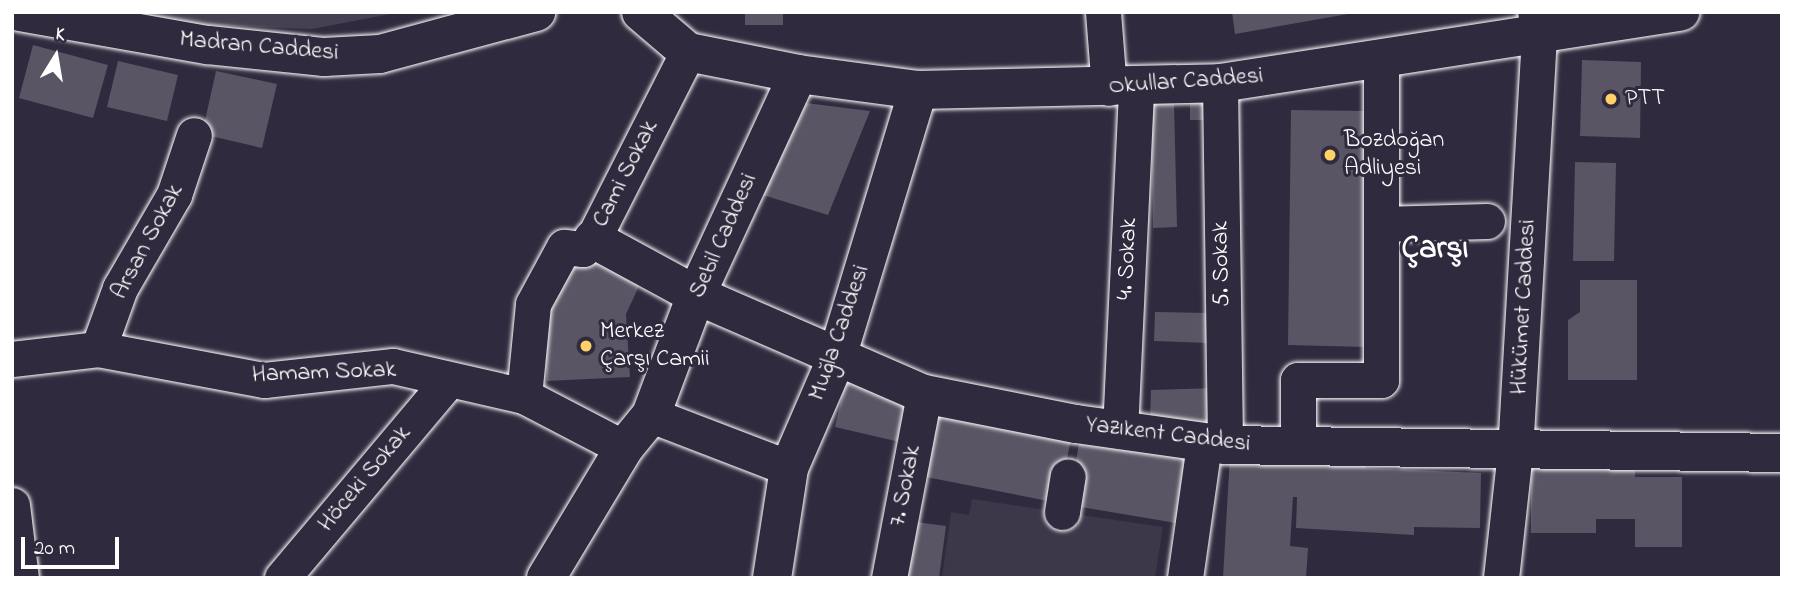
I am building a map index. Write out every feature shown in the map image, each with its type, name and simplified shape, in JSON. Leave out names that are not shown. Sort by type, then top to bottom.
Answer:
[{"type":"street","name":"Madran Caddesi","points":[[20,12],[208,45],[324,57],[380,54],[537,12]]},
{"type":"street","points":[[641,12],[688,52]]},
{"type":"street","name":"4. Sokak","points":[[1103,12],[1123,88],[1120,431]]},
{"type":"street","name":"Okullar Caddesi","points":[[688,52],[799,74],[918,90],[1123,88],[1220,83],[1381,60],[1537,24],[1681,12]]},
{"type":"street","name":"Hükümet Caddesi","points":[[1501,578],[1515,452],[1537,24]]},
{"type":"street","name":"Cami Sokak","points":[[524,396],[533,304],[564,247],[583,249],[593,239],[688,52]]},
{"type":"street","points":[[1298,447],[1298,380],[1381,380],[1381,60]]},
{"type":"street","name":"Sebil Caddesi","points":[[547,578],[624,448],[652,415],[696,295],[799,74]]},
{"type":"street","name":"5. Sokak","points":[[1185,578],[1214,444],[1220,83]]},
{"type":"street","name":"Muğla Caddesi","points":[[772,578],[789,468],[837,357],[918,90]]},
{"type":"street","name":"Arsan Sokak","points":[[98,349],[120,288],[174,195],[194,135]]},
{"type":"street","points":[[1381,225],[1487,221]]},
{"type":"street","name":"Yazıkent Caddesi","points":[[593,239],[696,295],[924,394],[1120,431],[1214,444],[1298,447],[1515,452],[1782,453]]},
{"type":"street","name":"Hamam Sokak","points":[[12,359],[98,349],[264,380],[393,366],[448,381],[524,396],[624,448]]},
{"type":"street","name":"Höceki Sokak","points":[[282,578],[448,381]]},
{"type":"street","name":"7. Sokak","points":[[889,578],[924,394]]},
{"type":"street","points":[[652,415],[789,468]]},
{"type":"street","points":[[1062,512],[1068,476]]},
{"type":"street","points":[[12,505],[21,578]]},
{"type":"shaded area","points":[[88,12],[401,12],[312,29],[155,23]]},
{"type":"shaded area","points":[[972,499],[1163,527],[1155,578],[942,578],[951,512],[969,515]]},
{"type":"building","points":[[745,12],[783,12],[783,25],[745,25]]},
{"type":"building","points":[[1232,12],[1348,12],[1348,14],[1235,34]]},
{"type":"building","points":[[33,45],[108,65],[93,118],[19,98]]},
{"type":"building","name":"PTT","points":[[1582,60],[1641,62],[1640,138],[1580,136]]},
{"type":"building","points":[[118,61],[178,75],[167,121],[107,107]]},
{"type":"building","points":[[216,71],[277,84],[262,148],[202,134]]},
{"type":"building","points":[[1190,100],[1208,100],[1208,120],[1190,120]]},
{"type":"building","points":[[798,102],[870,111],[828,215],[756,193]]},
{"type":"building","points":[[1151,103],[1174,103],[1177,227],[1153,228]]},
{"type":"building","points":[[1291,110],[1368,111],[1366,347],[1288,345]]},
{"type":"building","points":[[1575,162],[1616,163],[1614,261],[1573,261]]},
{"type":"building","name":"Merkez Çarşı Camii","points":[[569,249],[641,282],[626,314],[630,377],[547,381],[543,306]]},
{"type":"building","points":[[1580,280],[1637,280],[1637,380],[1568,380],[1568,320],[1580,312]]},
{"type":"building","points":[[1155,312],[1209,313],[1208,343],[1154,341]]},
{"type":"building","points":[[846,380],[913,398],[904,443],[835,427]]},
{"type":"building","points":[[1216,388],[1210,426],[1150,421],[1151,390]]},
{"type":"building","points":[[930,405],[1072,434],[1058,503],[916,475]]},
{"type":"building","points":[[1080,437],[1191,456],[1182,524],[1069,505]]},
{"type":"building","points":[[1230,455],[1366,459],[1366,468],[1481,473],[1480,528],[1414,527],[1414,535],[1296,528],[1297,497],[1293,497],[1290,546],[1308,548],[1306,578],[1223,578]]},
{"type":"building","points":[[1531,468],[1635,468],[1635,477],[1682,477],[1682,547],[1635,547],[1635,519],[1596,519],[1596,533],[1531,533]]},
{"type":"building","points":[[901,520],[946,526],[939,578],[892,578]]},
{"type":"place","name":"PTT","points":[[1611,99]]},
{"type":"place","name":"Bozdoğan Adliyesi","points":[[1330,155]]},
{"type":"place","name":"Merkez Çarşı Camii","points":[[586,346]]},
{"type":"district","name":"Çarşı","points":[[1435,250]]}]
